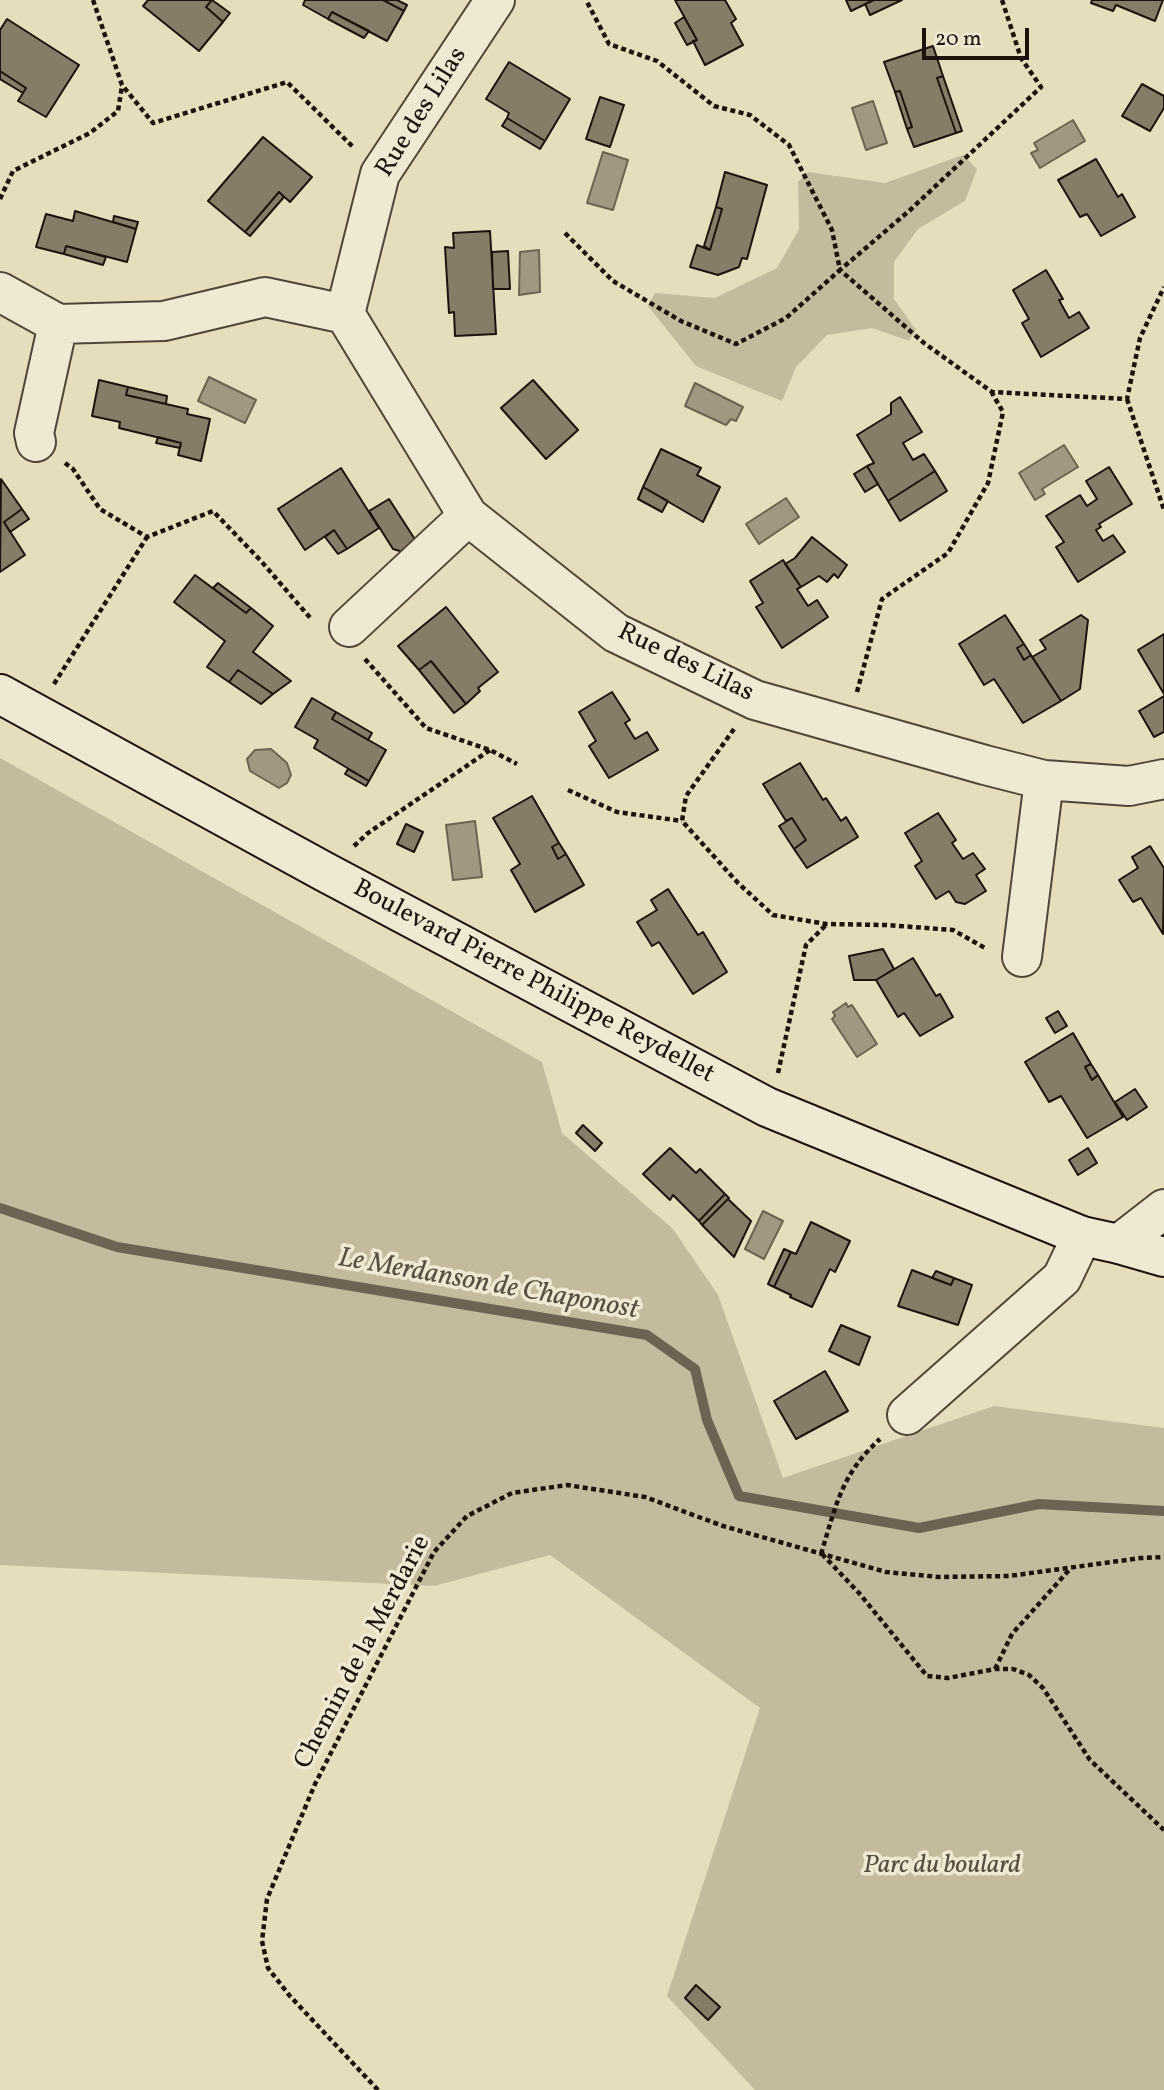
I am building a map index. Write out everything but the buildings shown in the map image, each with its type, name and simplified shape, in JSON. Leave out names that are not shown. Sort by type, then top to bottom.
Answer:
[{"type":"street","name":"Rue des Lilas","points":[[495,0],[380,174],[345,314],[468,516],[617,633],[755,700],[1044,780],[1129,786],[1164,779]]},
{"type":"street","points":[[0,292],[58,324],[164,321],[265,297],[345,314]]},
{"type":"street","points":[[36,442],[34,433],[58,324]]},
{"type":"street","points":[[349,627],[468,516]]},
{"type":"street","name":"Boulevard Pierre Philippe Reydellet","points":[[0,694],[325,872],[767,1107],[1082,1236],[1164,1257]]},
{"type":"street","points":[[1022,957],[1044,780]]},
{"type":"street","points":[[1119,1244],[1164,1209]]},
{"type":"street","points":[[907,1415],[1062,1278],[1082,1236]]},
{"type":"path","points":[[93,0],[122,85],[153,123],[287,82],[380,174]]},
{"type":"path","points":[[586,0],[609,44],[657,61],[714,106],[750,115],[789,145],[832,230],[840,270],[924,343],[992,392],[1003,412],[988,483],[948,553],[882,599],[848,727]]},
{"type":"path","points":[[565,233],[613,281],[681,321],[736,344],[786,318],[909,211],[1041,87],[1021,58],[1002,0]]},
{"type":"path","points":[[0,199],[13,171],[90,133],[118,111],[122,85]]},
{"type":"path","points":[[1164,287],[1140,338],[1127,399],[1164,510]]},
{"type":"path","points":[[992,392],[1127,399]]},
{"type":"path","points":[[36,442],[73,469],[100,509],[147,537]]},
{"type":"path","points":[[34,714],[147,537],[213,511],[317,626],[349,627],[368,664],[426,728],[491,750],[517,764]]},
{"type":"path","points":[[682,821],[686,796],[755,700]]},
{"type":"path","points":[[325,872],[368,833],[491,750]]},
{"type":"path","points":[[568,790],[617,812],[682,821],[738,883],[773,915],[826,924],[953,930],[1005,959],[1022,957]]},
{"type":"path","points":[[767,1107],[778,1072],[806,945],[826,924]]},
{"type":"path","points":[[907,1415],[871,1447],[850,1473],[836,1501],[821,1554],[859,1593],[927,1676],[948,1678],[1013,1669],[1029,1675],[1043,1688],[1090,1760],[1164,1830]]},
{"type":"path","name":"Chemin de la Merdarie","points":[[378,2090],[289,1995],[268,1968],[262,1941],[267,1899],[315,1784],[434,1552],[467,1516],[512,1493],[567,1485],[645,1497],[723,1525],[886,1572],[939,1577],[1009,1576],[1164,1558]]},
{"type":"path","points":[[995,1670],[1012,1634],[1070,1569]]},
{"type":"green space","points":[[963,155],[977,169],[965,201],[918,229],[894,262],[894,299],[916,330],[909,341],[872,328],[827,335],[796,367],[782,401],[696,366],[648,306],[655,293],[715,298],[777,268],[799,229],[798,182],[808,172],[885,183]]},
{"type":"green space","name":"Parc du boulard","points":[[0,758],[542,1062],[562,1133],[673,1229],[718,1295],[783,1478],[994,1406],[1164,1428],[1164,2090],[755,2090],[667,1996],[760,1708],[550,1555],[434,1586],[0,1565]]},
{"type":"shaded area","points":[[873,101],[887,143],[866,150],[852,108]]},
{"type":"shaded area","points":[[1073,120],[1085,141],[1040,168],[1031,153],[1038,150],[1034,143]]},
{"type":"shaded area","points":[[603,152],[628,160],[613,210],[587,203]]},
{"type":"shaded area","points":[[539,250],[540,292],[519,295],[520,252]]},
{"type":"shaded area","points":[[209,377],[256,400],[245,423],[198,401]]},
{"type":"shaded area","points":[[695,383],[743,407],[736,421],[731,419],[726,425],[685,406]]},
{"type":"shaded area","points":[[1064,445],[1078,467],[1042,489],[1045,494],[1035,500],[1019,473]]},
{"type":"shaded area","points":[[786,498],[799,517],[759,544],[746,524]]},
{"type":"shaded area","points":[[271,749],[287,763],[291,775],[287,783],[279,788],[250,771],[247,759],[255,750]]},
{"type":"shaded area","points":[[475,821],[482,877],[453,880],[446,825]]},
{"type":"shaded area","points":[[846,1003],[848,1007],[852,1005],[877,1044],[857,1057],[832,1019],[835,1016],[833,1012]]},
{"type":"shaded area","points":[[763,1211],[783,1221],[764,1259],[745,1249]]},
{"type":"waterway","name":"Le Merdanson de Chaponost","points":[[0,1208],[117,1247],[647,1335],[695,1369],[707,1420],[739,1496],[919,1528],[1039,1504],[1164,1511]]}]
